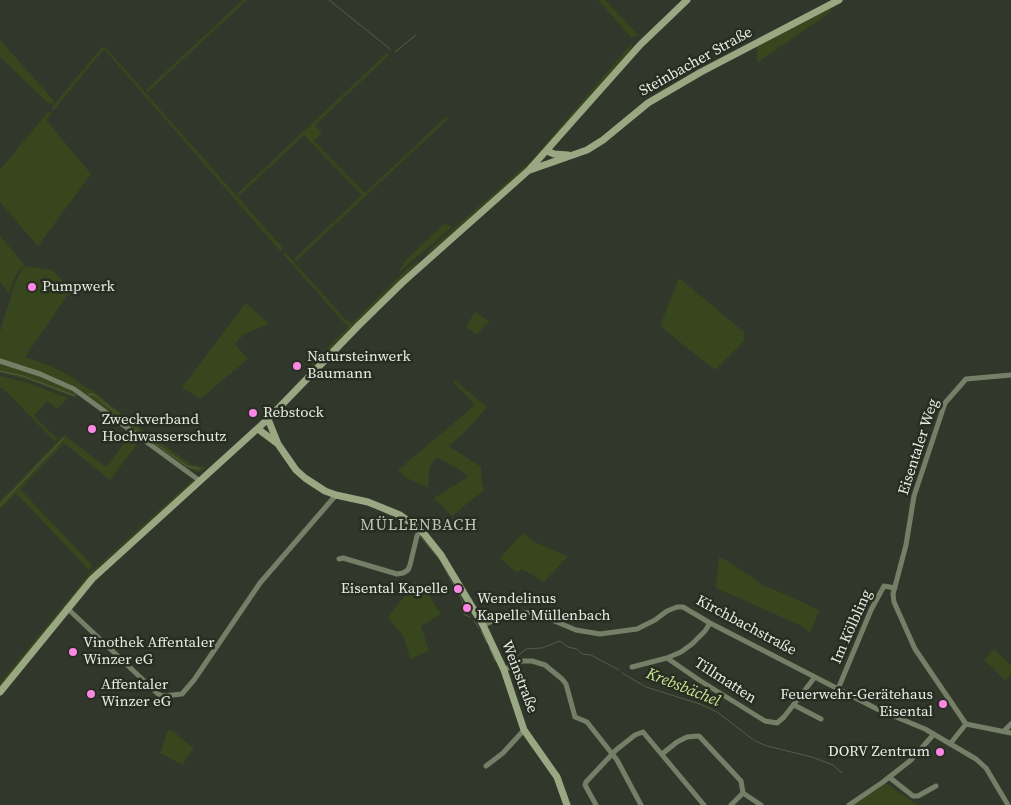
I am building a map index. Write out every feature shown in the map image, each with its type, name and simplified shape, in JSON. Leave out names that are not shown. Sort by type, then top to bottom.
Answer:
[{"type":"street","points":[[0,692],[68,608],[104,568],[258,429],[376,308],[424,262],[529,170],[640,45],[687,0]]},
{"type":"street","name":"Steinbacher Straße","points":[[529,170],[588,150],[648,103],[752,45],[839,0]]},
{"type":"street","points":[[547,151],[554,154],[571,155]]},
{"type":"street","points":[[0,361],[40,374],[74,389],[200,481]]},
{"type":"street","name":"Eisentaler Weg","points":[[895,588],[914,496],[938,422],[948,398],[966,379],[1011,375]]},
{"type":"street","name":"Weinstraße","points":[[268,419],[278,444],[296,470],[305,478],[325,491],[378,505],[409,520],[446,562],[483,625],[504,670],[524,730],[556,777],[567,805]]},
{"type":"street","name":"Weinstraße","points":[[258,429],[278,444]]},
{"type":"street","points":[[68,608],[158,694],[163,696],[182,694],[194,680],[260,583],[336,495]]},
{"type":"street","points":[[339,559],[343,558],[397,574],[403,573],[408,570],[419,533]]},
{"type":"street","name":"Im Kölbling","points":[[838,688],[871,610],[884,586],[895,588]]},
{"type":"street","points":[[895,588],[894,602],[916,649],[966,724],[1011,733]]},
{"type":"street","name":"Kirchbachstraße","points":[[483,625],[509,615],[533,612],[576,630],[600,634],[638,629],[677,607],[683,607],[815,677],[934,734],[976,759],[986,768],[1008,805]]},
{"type":"street","name":"Tillmatten","points":[[632,667],[667,658],[681,652],[705,631],[710,623]]},
{"type":"street","name":"Tillmatten","points":[[667,658],[698,680],[765,721],[777,723],[794,705],[815,677]]},
{"type":"street","points":[[504,670],[522,661],[532,661],[545,665],[562,679],[566,684],[575,717],[587,722],[612,754],[625,772],[641,805]]},
{"type":"street","points":[[794,705],[821,719]]},
{"type":"street","points":[[950,744],[966,724]]},
{"type":"street","points":[[1004,731],[1011,724]]},
{"type":"street","points":[[486,766],[504,753],[524,730]]},
{"type":"street","points":[[596,805],[585,785],[612,754],[635,735],[643,732],[704,805]]},
{"type":"street","points":[[849,805],[911,760],[934,734]]},
{"type":"street","points":[[662,754],[687,737],[699,736],[741,781],[743,793],[761,805]]},
{"type":"street","points":[[889,777],[913,796],[918,796],[936,786]]},
{"type":"street","points":[[731,805],[743,793]]},
{"type":"green space","points":[[243,0],[247,0],[148,92],[146,90]]},
{"type":"green space","points":[[598,0],[605,0],[638,35],[632,38]]},
{"type":"green space","points":[[830,8],[832,11],[757,63],[757,45]]},
{"type":"green space","points":[[0,40],[54,101],[52,104],[48,103],[0,57]]},
{"type":"green space","points":[[631,44],[633,47],[532,164],[426,256],[426,253],[532,160]]},
{"type":"green space","points":[[102,47],[105,47],[281,246],[283,249],[281,252],[104,49],[53,111],[52,107]]},
{"type":"green space","points":[[387,53],[389,55],[315,125],[322,133],[314,141],[365,193],[446,117],[448,119],[296,261],[294,259],[362,195],[304,135],[239,196],[237,194]]},
{"type":"green space","points":[[48,112],[52,113],[46,120],[91,174],[38,246],[0,202],[0,170]]},
{"type":"green space","points":[[444,224],[452,227],[398,273],[405,261]]},
{"type":"green space","points":[[0,236],[24,264],[15,276],[9,293],[0,282]]},
{"type":"green space","points":[[285,252],[346,320],[352,323],[408,268],[419,262],[313,368],[310,366],[348,327],[283,254]]},
{"type":"green space","points":[[24,266],[52,270],[71,290],[25,357],[53,367],[71,377],[97,394],[145,432],[140,435],[57,379],[0,359],[0,332],[15,283]]},
{"type":"green space","points":[[679,278],[744,332],[744,341],[715,370],[660,326]]},
{"type":"green space","points":[[246,303],[269,324],[244,334],[235,344],[248,359],[200,399],[182,387]]},
{"type":"green space","points":[[475,312],[490,322],[477,335],[466,327]]},
{"type":"green space","points":[[0,362],[40,375],[77,393],[75,398],[29,380],[0,373]]},
{"type":"green space","points":[[0,376],[25,382],[68,398],[57,409],[47,401],[34,416],[57,439],[55,442],[3,388],[0,388]]},
{"type":"green space","points":[[453,379],[487,407],[466,431],[449,446],[481,467],[484,490],[452,516],[434,498],[468,477],[460,470],[437,457],[429,470],[428,488],[407,478],[398,470],[474,406],[473,402],[454,383]]},
{"type":"green space","points":[[148,433],[190,464],[207,468],[198,472],[189,469],[147,440]]},
{"type":"green space","points":[[64,435],[106,467],[129,437],[137,444],[110,480],[64,443],[20,489],[93,566],[89,570],[16,493],[0,509],[0,501]]},
{"type":"green space","points":[[194,479],[195,482],[100,566],[0,688],[0,683],[90,573]]},
{"type":"green space","points":[[523,533],[534,542],[568,556],[544,582],[522,569],[517,573],[500,558]]},
{"type":"green space","points":[[719,557],[763,585],[819,611],[810,633],[802,626],[716,588]]},
{"type":"green space","points":[[416,582],[427,592],[441,614],[421,626],[429,651],[410,659],[404,637],[388,617]]},
{"type":"green space","points":[[994,649],[1011,665],[1011,674],[1005,680],[984,660]]},
{"type":"green space","points":[[168,730],[173,731],[194,749],[188,755],[183,765],[160,753]]},
{"type":"green space","points":[[885,783],[918,805],[852,805]]},
{"type":"waterway","points":[[329,0],[390,49]]},
{"type":"waterway","points":[[395,52],[416,35]]},
{"type":"waterway","points":[[0,371],[23,376],[75,395]]},
{"type":"waterway","points":[[88,395],[93,394],[141,433]]},
{"type":"waterway","points":[[0,505],[64,438]]},
{"type":"waterway","points":[[148,438],[187,466],[199,469]]},
{"type":"waterway","name":"Krebsbächel","points":[[384,512],[403,522],[416,533]]},
{"type":"waterway","name":"Krebsbächel","points":[[419,535],[440,560],[462,600],[463,612],[470,617]]},
{"type":"waterway","name":"Krebsbächel","points":[[474,621],[479,628]]},
{"type":"waterway","name":"Krebsbächel","points":[[481,631],[487,643]]},
{"type":"waterway","name":"Krebsbächel","points":[[506,666],[526,649],[542,648],[560,641],[568,647],[577,649],[582,654],[591,655],[619,670]]},
{"type":"waterway","name":"Krebsbächel","points":[[489,647],[495,661]]},
{"type":"waterway","name":"Krebsbächel","points":[[622,673],[646,687],[700,704],[717,712],[755,741],[767,746],[812,757],[833,765],[842,773]]},
{"type":"place","name":"Pumpwerk","points":[[32,287]]},
{"type":"place","name":"Natursteinwerk Baumann","points":[[297,366]]},
{"type":"place","name":"Rebstock","points":[[253,413]]},
{"type":"place","name":"Zweckverband Hochwasserschutz","points":[[92,429]]},
{"type":"place","name":"Eisental Kapelle","points":[[458,589]]},
{"type":"place","name":"Wendelinus Kapelle Müllenbach","points":[[467,608]]},
{"type":"place","name":"Vinothek Affentaler Winzer eG","points":[[73,652]]},
{"type":"place","name":"Affentaler Winzer eG","points":[[91,694]]},
{"type":"place","name":"Feuerwehr-Gerätehaus Eisental","points":[[943,704]]},
{"type":"place","name":"DORV Zentrum","points":[[940,752]]},
{"type":"district","name":"MÜLLENBACH","points":[[419,526]]}]
